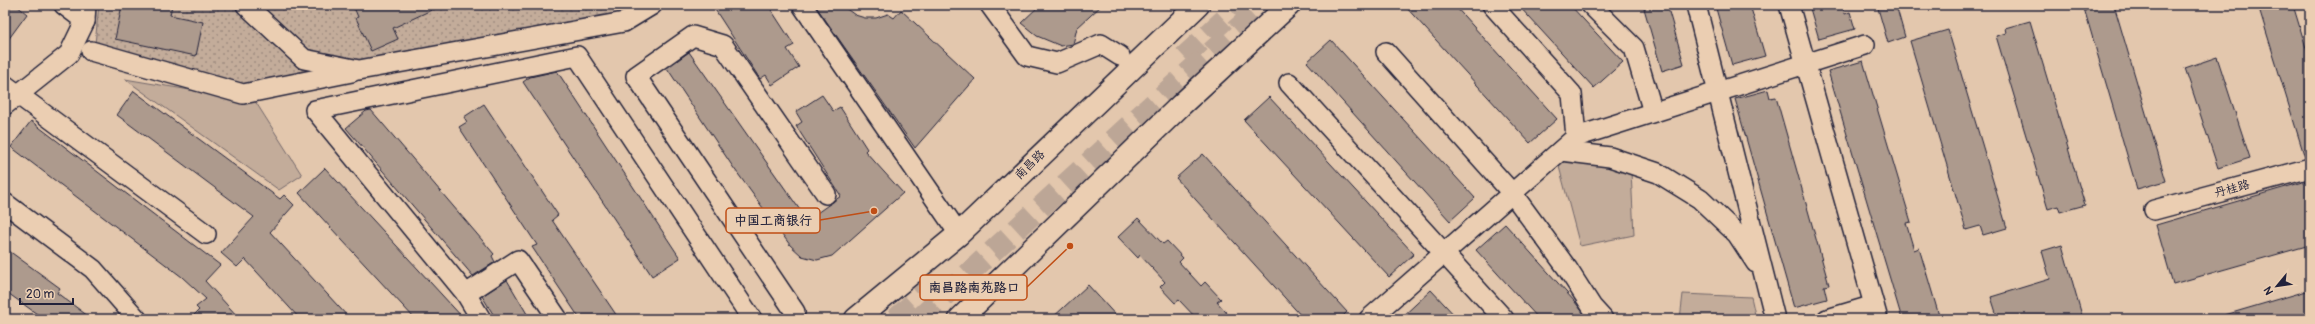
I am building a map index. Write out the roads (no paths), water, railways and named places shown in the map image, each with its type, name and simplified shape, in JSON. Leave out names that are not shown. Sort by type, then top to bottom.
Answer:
[{"type":"main road","name":"南昌路","points":[[856,319],[959,234],[1198,5]]},
{"type":"main road","points":[[960,319],[1181,105],[1289,5]]},
{"type":"street","points":[[64,5],[85,13],[69,54],[10,95],[206,234]]},
{"type":"street","points":[[246,5],[304,59],[359,70]]},
{"type":"street","points":[[91,51],[243,94],[359,70],[624,22],[652,5]]},
{"type":"street","points":[[802,5],[959,234]]},
{"type":"street","points":[[990,5],[1027,56],[1057,63],[1101,44],[1120,56]]},
{"type":"street","points":[[1492,5],[1572,94],[1576,137]]},
{"type":"street","points":[[1591,5],[1634,48],[1653,112]]},
{"type":"street","points":[[1696,5],[1775,319]]},
{"type":"street","points":[[1789,5],[1876,312],[1827,319]]},
{"type":"street","points":[[795,312],[636,76],[693,36],[723,45],[826,194]]},
{"type":"street","points":[[1369,319],[1576,137],[1865,45]]},
{"type":"street","points":[[1386,52],[1512,193],[1567,268],[1592,307],[1603,319]]},
{"type":"street","points":[[481,319],[466,294],[315,110],[577,56],[752,319]]},
{"type":"street","points":[[1289,83],[1504,319]]},
{"type":"street","points":[[1561,151],[1610,157],[1658,173],[1700,200],[1732,229],[1764,276]]},
{"type":"street","name":"丹桂路","points":[[2154,210],[2310,168]]},
{"type":"street","points":[[5,202],[93,269],[137,319]]},
{"type":"street","points":[[466,294],[518,260],[558,319]]},
{"type":"tunnel","points":[[1184,57],[1240,5]]},
{"type":"tunnel","points":[[919,319],[1132,123],[1264,5]]},
{"type":"tunnel","points":[[896,319],[929,289]]},
{"type":"place","name":"中国工商银行","points":[[874,211]]},
{"type":"place","name":"南昌路南苑路口","points":[[1070,246]]}]
